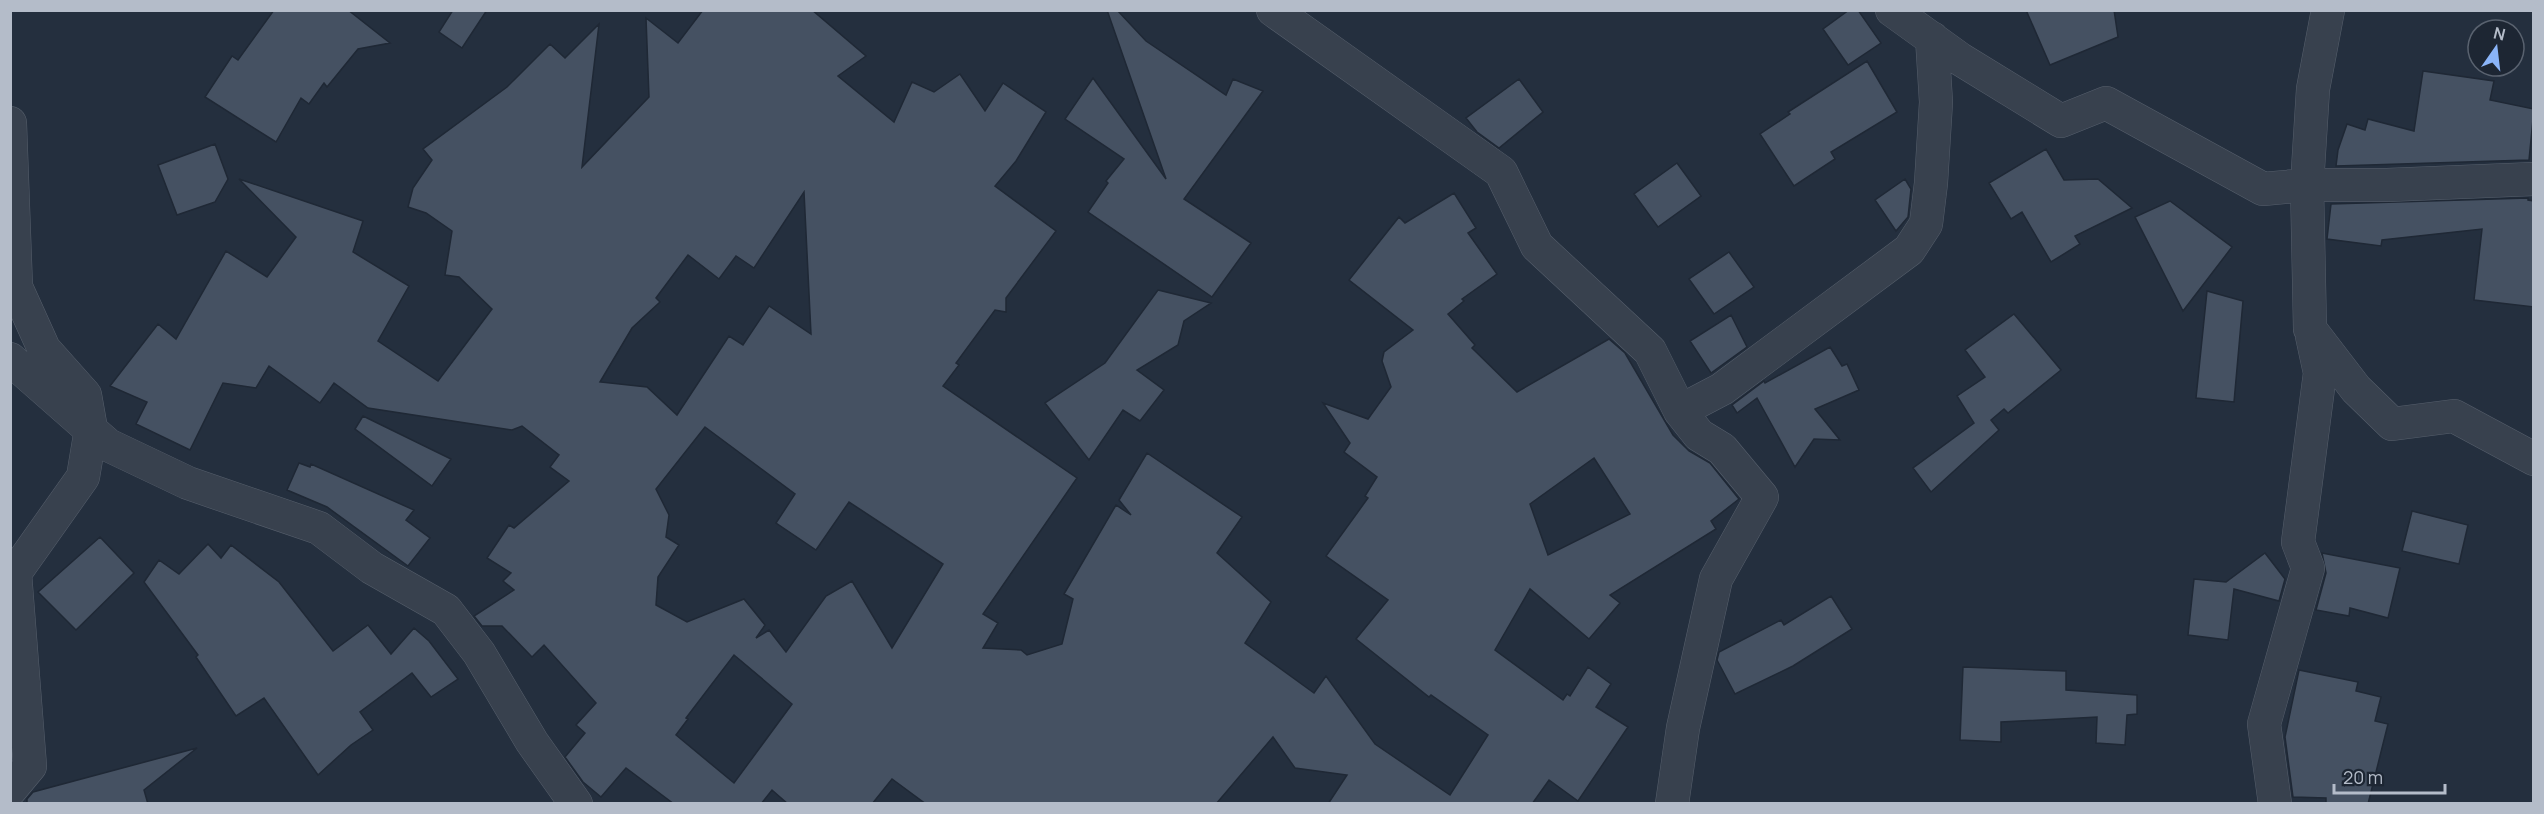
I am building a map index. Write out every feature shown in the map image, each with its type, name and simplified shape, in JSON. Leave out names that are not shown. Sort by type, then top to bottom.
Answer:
[{"type":"street","points":[[1274,10],[1501,172],[1537,246],[1650,351],[1680,411],[1699,435],[1722,449],[1762,497],[1716,579],[1683,728],[1672,804]]},
{"type":"street","points":[[1892,10],[1932,39],[2061,121],[2106,103],[2263,189],[2307,185],[2386,185],[2534,179]]},
{"type":"street","points":[[2275,804],[2264,724],[2308,568],[2298,542],[2320,373],[2310,329],[2307,185],[2313,89],[2328,10]]},
{"type":"street","points":[[1680,411],[1722,389],[1910,250],[1926,224],[1931,183],[1936,102],[1932,39]]},
{"type":"street","points":[[10,123],[15,287],[44,349],[85,394],[91,429],[83,477],[15,573],[30,766],[10,790]]},
{"type":"street","points":[[2310,329],[2356,389],[2392,424],[2454,416],[2534,459]]},
{"type":"street","points":[[10,359],[108,445],[188,483],[319,528],[372,568],[446,610],[479,653],[532,742],[576,804]]},
{"type":"building","points":[[274,10],[348,10],[390,43],[358,49],[327,87],[324,83],[309,104],[301,98],[276,142],[205,97],[232,56],[238,60]]},
{"type":"building","points":[[453,10],[487,10],[462,48],[439,32]]},
{"type":"building","points":[[703,10],[812,10],[866,56],[838,76],[894,122],[912,82],[934,92],[960,74],[985,111],[1003,83],[1046,112],[1016,161],[995,186],[1056,231],[1006,298],[1006,312],[995,310],[956,363],[959,365],[943,386],[1077,478],[983,614],[998,623],[983,648],[1021,650],[1027,655],[1062,644],[1073,599],[1064,594],[1116,505],[1131,515],[1119,500],[1147,453],[1242,517],[1217,553],[1271,602],[1245,643],[1314,693],[1326,676],[1375,744],[1450,795],[1488,735],[1431,695],[1429,697],[1356,639],[1388,600],[1326,556],[1368,498],[1365,496],[1377,477],[1344,452],[1350,443],[1323,403],[1368,419],[1391,387],[1382,361],[1384,352],[1413,330],[1349,280],[1399,217],[1405,223],[1454,193],[1476,228],[1468,233],[1497,274],[1462,299],[1464,301],[1448,314],[1475,345],[1472,348],[1517,392],[1609,339],[1625,353],[1673,435],[1689,451],[1710,463],[1739,499],[1711,521],[1716,529],[1610,595],[1620,603],[1589,639],[1530,589],[1495,650],[1563,700],[1567,694],[1570,696],[1588,667],[1611,684],[1596,707],[1628,727],[1578,801],[1549,780],[1532,804],[1328,804],[1347,775],[1295,768],[1273,737],[1216,804],[926,804],[892,779],[872,804],[788,804],[772,790],[761,804],[674,804],[626,768],[601,797],[583,782],[565,757],[585,733],[576,725],[596,703],[544,645],[532,657],[502,626],[482,626],[474,616],[514,590],[503,581],[511,573],[487,558],[509,525],[514,528],[569,481],[550,467],[559,455],[522,426],[512,430],[368,408],[334,383],[320,403],[269,366],[256,388],[223,383],[190,450],[136,424],[147,402],[110,386],[158,324],[176,339],[226,251],[267,277],[296,237],[239,179],[363,221],[353,252],[409,286],[378,341],[438,381],[492,309],[459,277],[445,275],[452,231],[426,213],[408,207],[413,188],[432,160],[423,149],[507,87],[550,44],[565,58],[599,24],[582,167],[649,97],[646,18],[678,43]],"holes":[[[804,192],[811,334],[769,306],[743,345],[729,336],[677,415],[647,387],[600,382],[632,328],[660,302],[656,298],[688,255],[719,279],[736,256],[754,268]],[[705,427],[795,494],[776,523],[816,550],[849,502],[943,564],[892,648],[852,581],[826,596],[786,652],[769,630],[756,638],[765,625],[744,599],[687,622],[656,605],[658,577],[679,545],[666,537],[669,515],[656,489]],[[1594,458],[1630,514],[1548,555],[1530,504]],[[734,655],[792,704],[734,783],[676,735],[688,719],[686,718]]]},
{"type":"building","points":[[1107,10],[1117,10],[1146,41],[1226,95],[1233,79],[1263,91],[1184,199],[1251,243],[1212,297],[1088,212],[1108,183],[1106,181],[1124,159],[1065,119],[1093,78],[1166,179]]},
{"type":"building","points":[[1849,10],[1858,10],[1881,43],[1848,65],[1823,29]]},
{"type":"building","points":[[2026,10],[2114,10],[2118,37],[2050,65]]},
{"type":"building","points":[[1867,61],[1897,112],[1831,152],[1835,159],[1794,186],[1760,134],[1790,114],[1788,112]]},
{"type":"building","points":[[2423,71],[2494,81],[2490,100],[2534,109],[2529,160],[2336,166],[2338,150],[2347,124],[2365,130],[2368,119],[2414,131]]},
{"type":"building","points":[[1519,79],[1543,112],[1499,148],[1477,132],[1466,118]]},
{"type":"building","points":[[215,144],[228,179],[215,202],[177,215],[158,165]]},
{"type":"building","points":[[2046,149],[2064,180],[2098,179],[2132,208],[2075,236],[2080,244],[2051,262],[2022,212],[2011,219],[1989,183]]},
{"type":"building","points":[[1677,163],[1701,196],[1658,227],[1634,194]]},
{"type":"building","points":[[1905,179],[1911,189],[1908,217],[1896,231],[1875,200]]},
{"type":"building","points":[[2528,198],[2534,201],[2534,307],[2474,300],[2482,229],[2382,240],[2381,246],[2327,239],[2331,204]]},
{"type":"building","points":[[2170,201],[2232,247],[2183,311],[2135,217]]},
{"type":"building","points":[[1729,252],[1754,287],[1714,314],[1689,279]]},
{"type":"building","points":[[1158,290],[1211,303],[1184,321],[1178,345],[1137,370],[1164,390],[1140,421],[1123,410],[1089,460],[1045,403],[1105,363]]},
{"type":"building","points":[[2207,291],[2243,301],[2234,402],[2196,398]]},
{"type":"building","points":[[2014,314],[2061,370],[2008,413],[2004,409],[1991,420],[1999,430],[1931,492],[1913,468],[1974,423],[1957,396],[1985,377],[1965,350]]},
{"type":"building","points":[[1731,315],[1747,347],[1711,373],[1690,341]]},
{"type":"building","points":[[1830,347],[1842,366],[1847,364],[1859,390],[1815,409],[1840,440],[1814,439],[1795,467],[1757,398],[1737,413],[1732,405],[1764,381],[1765,383]]},
{"type":"building","points":[[363,416],[451,459],[432,486],[355,429]]},
{"type":"building","points":[[299,463],[310,467],[311,464],[414,510],[406,520],[430,538],[408,566],[327,507],[287,490]]},
{"type":"building","points":[[2412,511],[2468,525],[2459,564],[2402,551]]},
{"type":"building","points":[[100,537],[134,573],[76,630],[38,592]]},
{"type":"building","points":[[208,544],[221,558],[231,545],[279,582],[333,651],[368,625],[391,654],[414,628],[429,641],[458,679],[431,697],[412,673],[360,712],[373,730],[351,745],[318,775],[264,698],[236,716],[196,657],[198,655],[144,582],[159,560],[179,574]]},
{"type":"building","points":[[2265,553],[2285,579],[2279,601],[2234,589],[2228,640],[2188,635],[2194,579],[2226,582]]},
{"type":"building","points":[[2322,553],[2400,568],[2388,618],[2350,608],[2349,616],[2316,610],[2326,573]]},
{"type":"building","points":[[1831,596],[1852,629],[1793,666],[1735,694],[1717,660],[1719,652],[1781,620],[1784,625]]},
{"type":"building","points":[[1963,667],[2066,671],[2066,690],[2137,695],[2137,714],[2127,715],[2125,745],[2096,743],[2097,717],[2001,722],[2001,742],[1960,740]]},
{"type":"building","points":[[2299,670],[2358,682],[2356,691],[2381,697],[2375,721],[2388,724],[2368,804],[2326,804],[2326,798],[2293,797],[2285,737]]},
{"type":"building","points":[[197,748],[144,790],[148,804],[27,804],[27,799],[33,792]]}]
